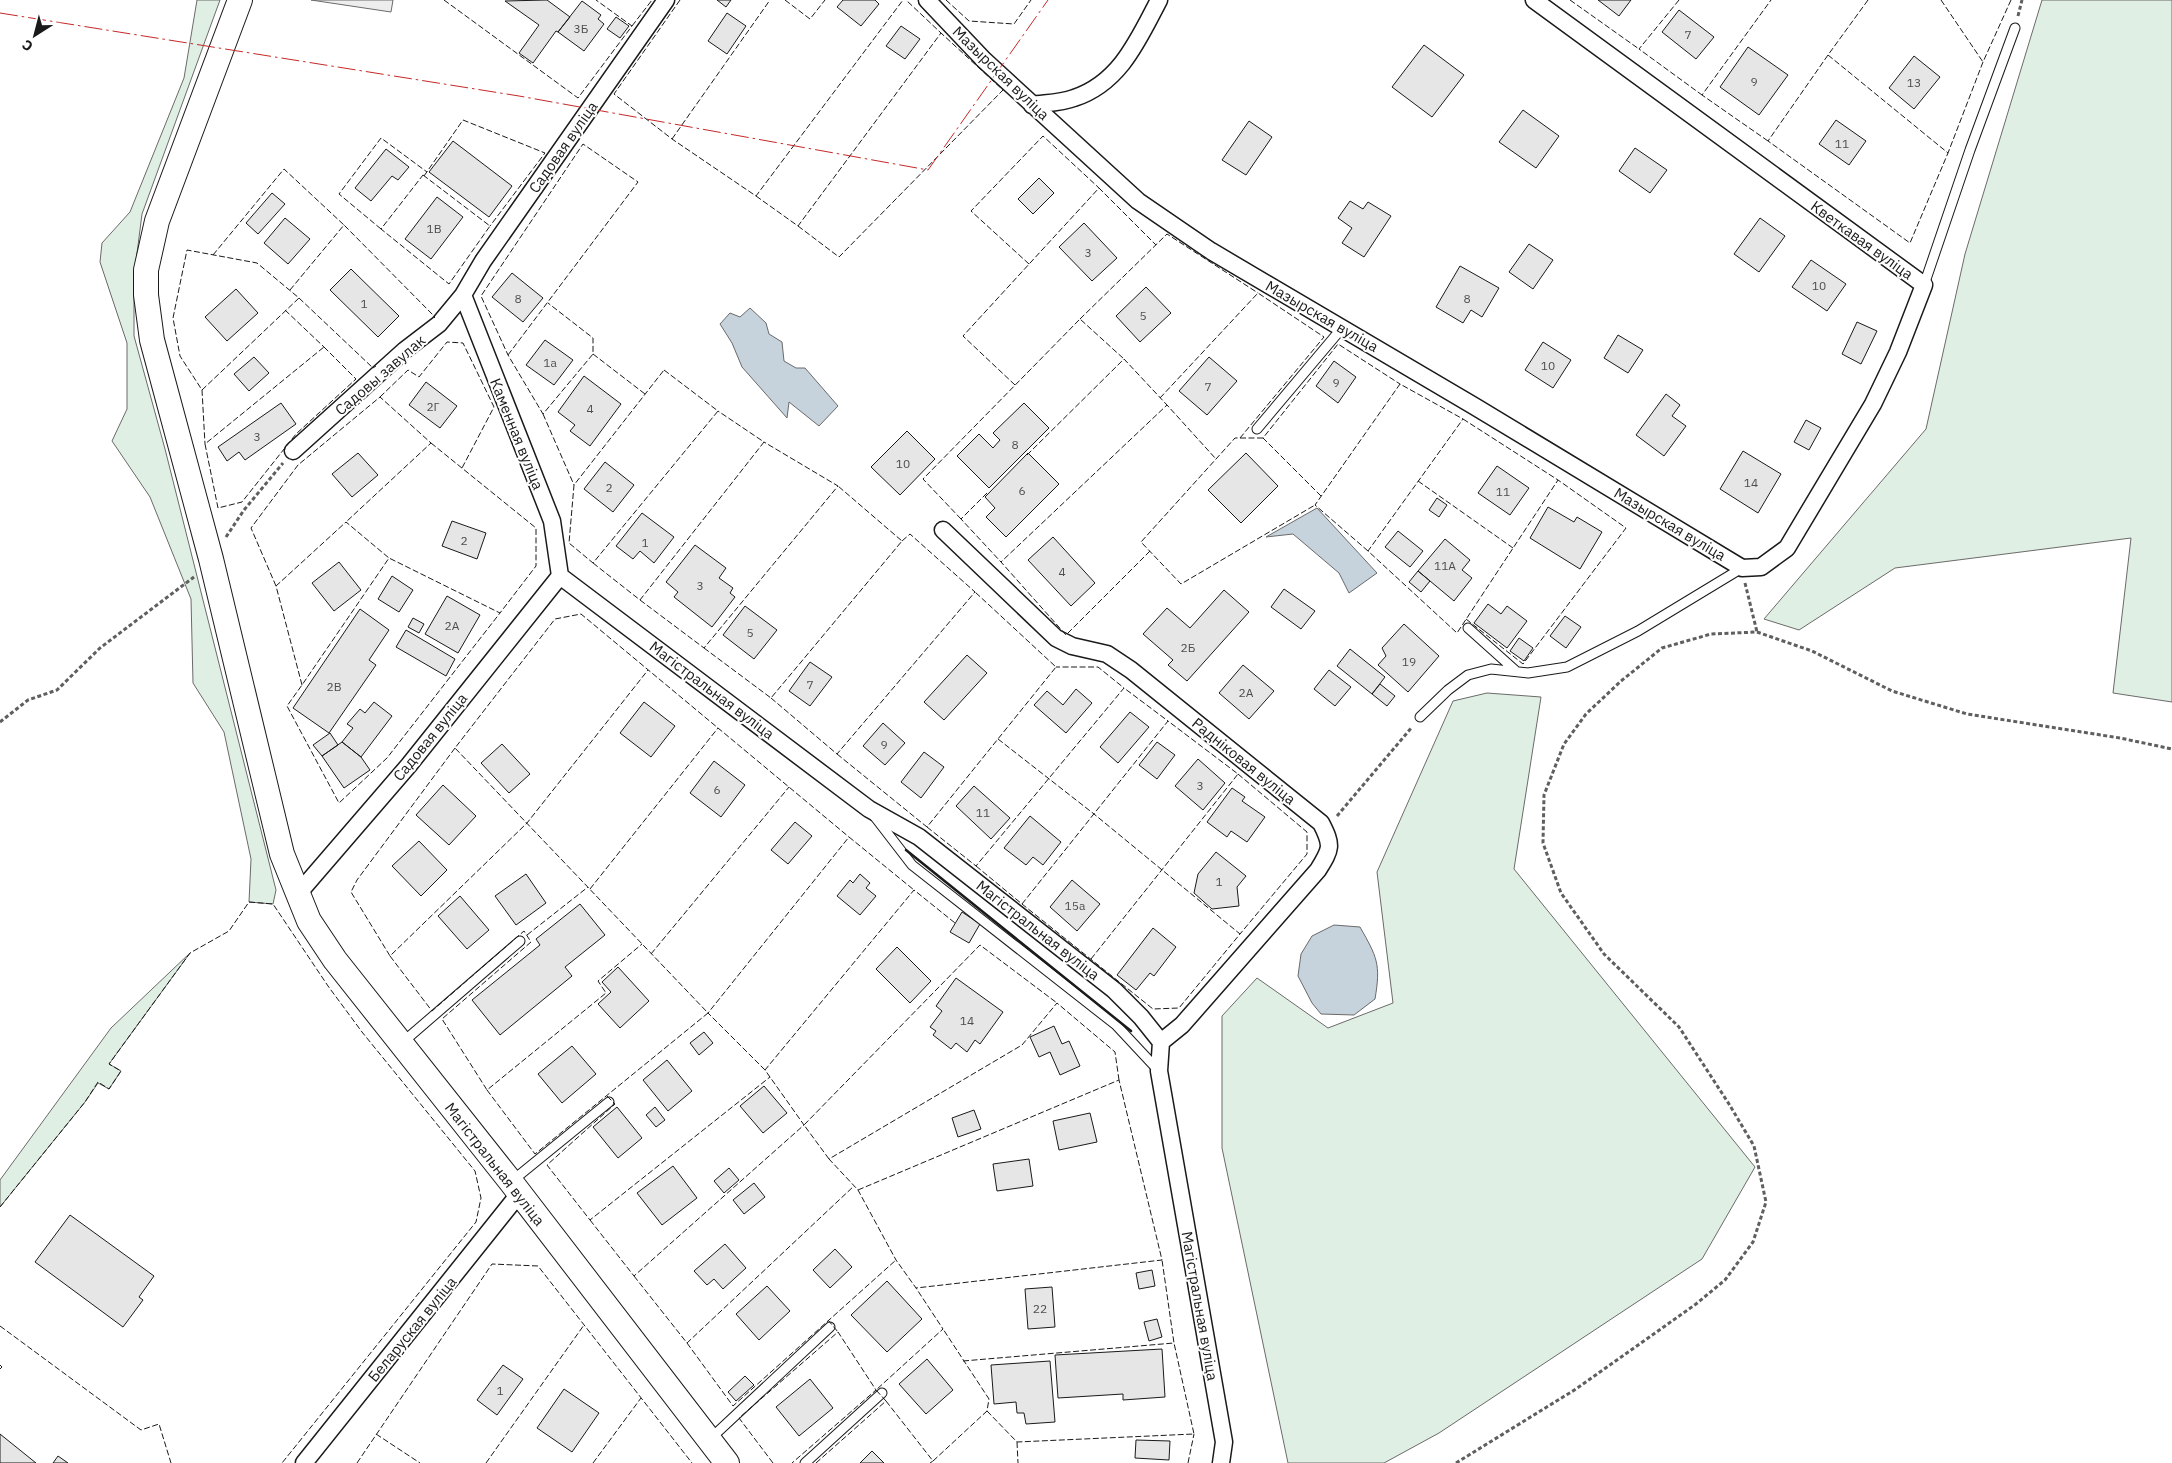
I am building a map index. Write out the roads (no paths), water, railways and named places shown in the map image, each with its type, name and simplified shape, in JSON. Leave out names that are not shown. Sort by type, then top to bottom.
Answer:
[{"type":"street","name":"Магістральная вуліца","points":[[240,0],[157,220],[146,270],[146,295],[152,340],[211,559],[282,854],[309,921],[335,960],[515,1188],[727,1463]]},
{"type":"street","name":"Садовая вуліца","points":[[463,295],[483,261],[666,0]]},
{"type":"street","name":"Мазырская вуліца","points":[[927,0],[984,60],[1138,201],[1211,251],[1742,568],[1761,567]]},
{"type":"street","points":[[1032,105],[1073,99],[1103,85],[1130,56],[1159,0]]},
{"type":"street","name":"Кветкавая вуліца","points":[[1534,0],[1924,285],[1894,361],[1872,404],[1820,494],[1787,548],[1761,567]]},
{"type":"street","name":"Садовы завулак","points":[[293,451],[405,350],[439,324],[463,295]]},
{"type":"street","name":"Каменная вуліца","points":[[463,295],[552,521],[560,576]]},
{"type":"street","name":"Радніковая вуліца","points":[[943,530],[1056,638],[1072,646],[1106,654],[1131,670],[1321,824],[1330,840],[1329,851],[1318,870],[1182,1025],[1161,1042]]},
{"type":"street","name":"Магістральная вуліца","points":[[560,576],[869,808],[920,836],[1114,990],[1141,1016],[1161,1042],[1159,1071],[1224,1442],[1221,1463]]},
{"type":"street","name":"Садовая вуліца","points":[[298,895],[409,765],[560,576]]},
{"type":"street","name":"Беларуская вуліца","points":[[304,1463],[515,1188]]},
{"type":"lane","points":[[1924,285],[1970,150],[2016,28]]},
{"type":"lane","points":[[1257,429],[1342,328]]},
{"type":"lane","points":[[1420,717],[1468,674],[1491,669],[1528,673],[1566,667],[1638,631],[1742,568]]},
{"type":"lane","points":[[1468,628],[1516,672]]},
{"type":"lane","points":[[869,808],[912,865],[1116,1025],[1159,1071]]},
{"type":"lane","points":[[400,1044],[520,941]]},
{"type":"lane","points":[[515,1188],[609,1102]]},
{"type":"lane","points":[[710,1440],[830,1327]]},
{"type":"lane","points":[[805,1463],[882,1393]]}]
